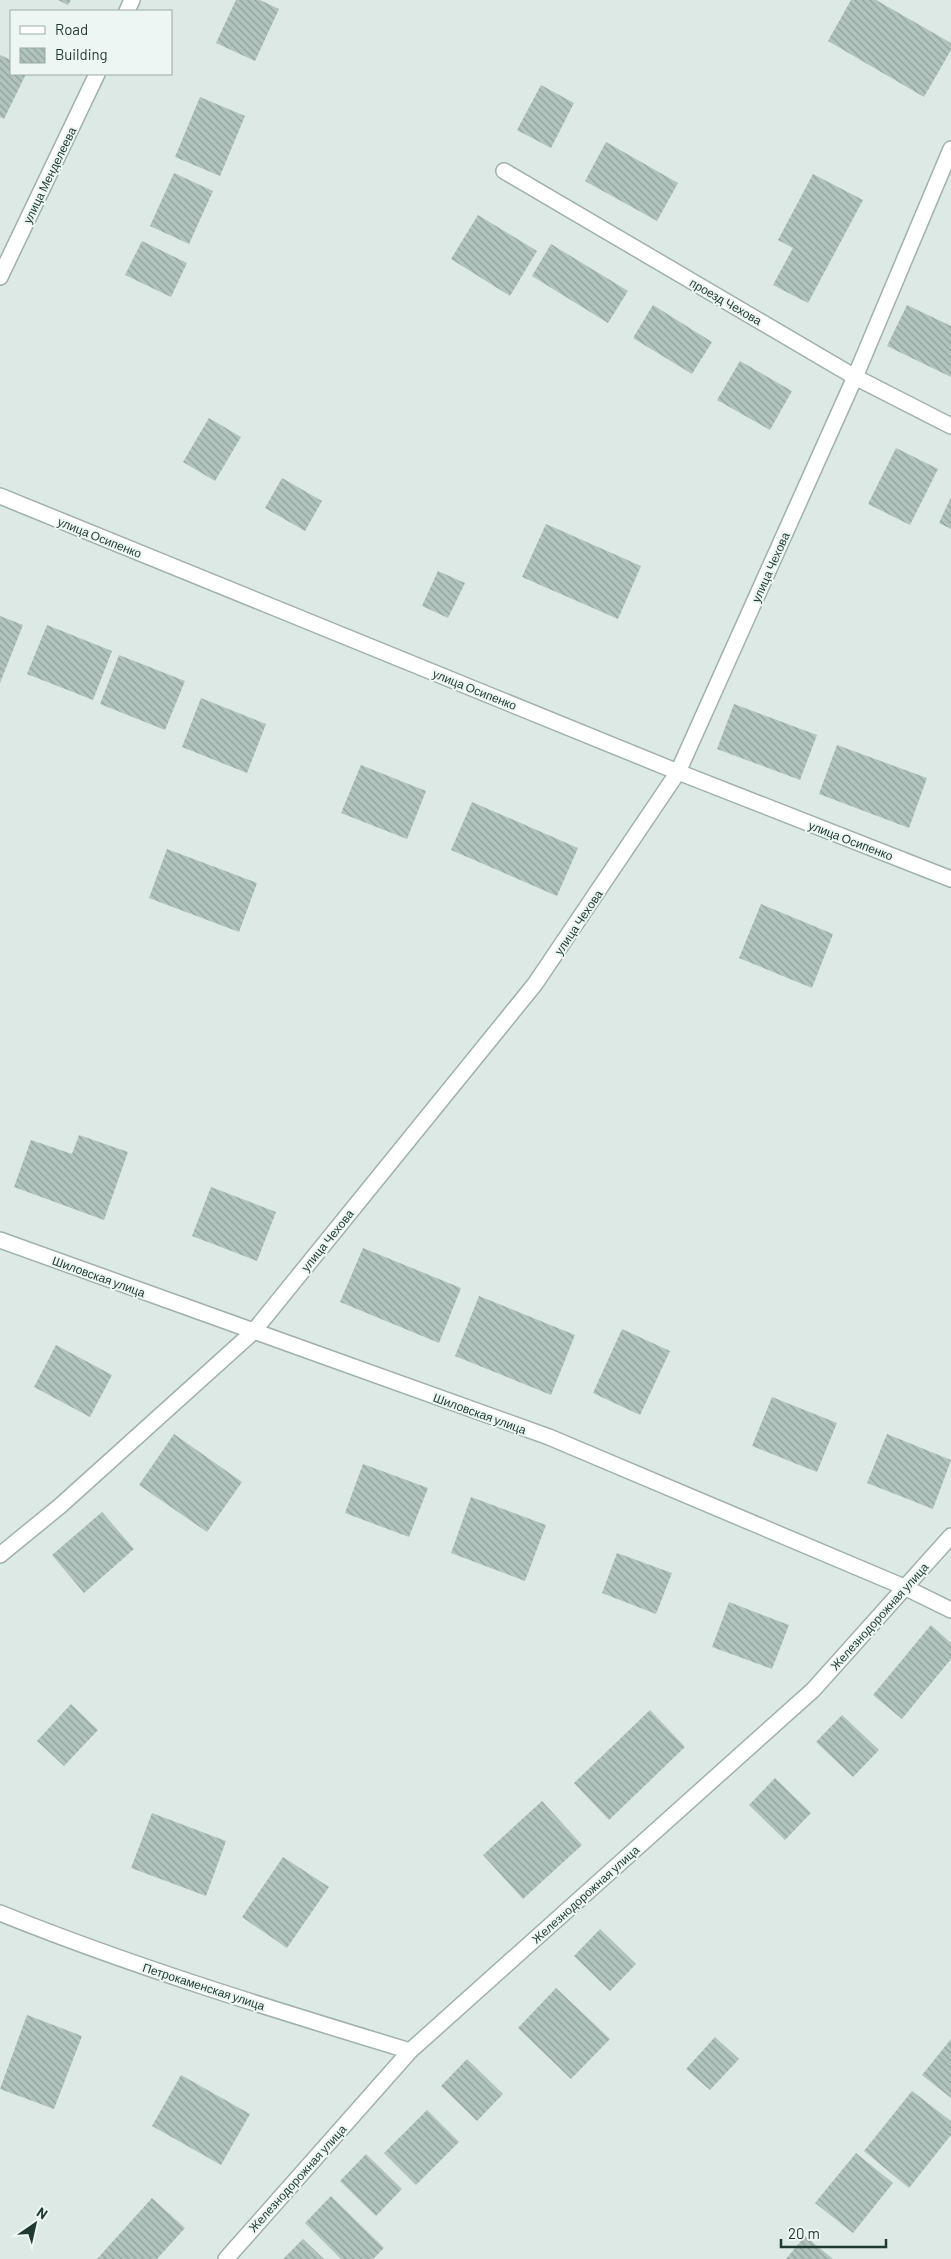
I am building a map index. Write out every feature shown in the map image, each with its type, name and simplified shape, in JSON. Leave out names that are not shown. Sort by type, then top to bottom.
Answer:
[{"type":"street","name":"улица Менделеева","points":[[0,277],[97,75]]},
{"type":"street","name":"улица Чехова","points":[[0,1555],[68,1499],[253,1332],[536,984],[678,772],[854,377],[951,149]]},
{"type":"street","name":"проезд Чехова","points":[[504,171],[854,377],[951,426]]},
{"type":"street","name":"улица Осипенко","points":[[0,496],[678,772],[951,879]]},
{"type":"street","name":"Шиловская улица","points":[[0,1240],[549,1438],[904,1587],[951,1610]]},
{"type":"street","name":"Железнодорожная улица","points":[[226,2259],[410,2051],[813,1690],[951,1536]]},
{"type":"street","name":"Петрокаменская улица","points":[[0,1913],[52,1934],[221,1994],[410,2051]]},
{"type":"building","points":[[58,0],[71,0],[68,5]]},
{"type":"building","points":[[236,0],[260,0],[279,9],[255,61],[216,43]]},
{"type":"building","points":[[851,0],[876,0],[951,43],[951,50],[924,97],[828,41]]},
{"type":"building","points":[[0,55],[10,60],[10,75],[26,75],[4,119],[0,117]]},
{"type":"building","points":[[541,85],[574,103],[551,148],[517,130]]},
{"type":"building","points":[[200,97],[245,116],[220,176],[175,157]]},
{"type":"building","points":[[606,142],[678,183],[657,221],[585,181]]},
{"type":"building","points":[[174,173],[213,191],[189,244],[150,226]]},
{"type":"building","points":[[813,174],[863,200],[808,303],[773,285],[793,248],[778,240]]},
{"type":"building","points":[[478,215],[537,251],[510,296],[451,259]]},
{"type":"building","points":[[142,241],[187,263],[171,297],[125,275]]},
{"type":"building","points":[[551,244],[628,291],[608,323],[532,276]]},
{"type":"building","points":[[653,305],[712,342],[692,374],[633,338]]},
{"type":"building","points":[[907,305],[951,326],[951,377],[887,346]]},
{"type":"building","points":[[740,361],[792,391],[770,430],[717,400]]},
{"type":"building","points":[[209,418],[241,437],[215,481],[183,462]]},
{"type":"building","points":[[896,448],[938,469],[910,525],[868,504]]},
{"type":"building","points":[[282,478],[322,501],[305,531],[265,508]]},
{"type":"building","points":[[951,497],[951,529],[939,523]]},
{"type":"building","points":[[546,524],[641,566],[618,619],[522,577]]},
{"type":"building","points":[[438,571],[465,583],[448,618],[422,606]]},
{"type":"building","points":[[0,616],[23,625],[0,683]]},
{"type":"building","points":[[47,625],[112,651],[93,700],[27,674]]},
{"type":"building","points":[[119,655],[185,681],[165,730],[100,704]]},
{"type":"building","points":[[201,698],[266,724],[247,773],[182,747]]},
{"type":"building","points":[[734,704],[817,735],[800,780],[717,749]]},
{"type":"building","points":[[837,745],[927,778],[909,828],[819,794]]},
{"type":"building","points":[[361,765],[426,791],[407,839],[341,813]]},
{"type":"building","points":[[472,802],[578,848],[557,896],[451,850]]},
{"type":"building","points":[[167,849],[257,883],[239,932],[149,898]]},
{"type":"building","points":[[761,904],[833,934],[812,988],[739,958]]},
{"type":"building","points":[[79,1135],[128,1152],[104,1220],[14,1187],[31,1140],[72,1154]]},
{"type":"building","points":[[211,1187],[276,1212],[257,1261],[192,1236]]},
{"type":"building","points":[[363,1248],[461,1288],[439,1343],[340,1302]]},
{"type":"building","points":[[479,1296],[575,1335],[551,1395],[455,1356]]},
{"type":"building","points":[[622,1329],[670,1351],[640,1415],[593,1393]]},
{"type":"building","points":[[56,1345],[112,1375],[90,1417],[34,1387]]},
{"type":"building","points":[[772,1397],[837,1423],[817,1472],[752,1446]]},
{"type":"building","points":[[174,1434],[242,1482],[207,1532],[139,1485]]},
{"type":"building","points":[[887,1434],[951,1460],[933,1509],[867,1483]]},
{"type":"building","points":[[363,1464],[428,1488],[409,1537],[345,1513]]},
{"type":"building","points":[[471,1497],[546,1525],[525,1581],[451,1553]]},
{"type":"building","points":[[102,1512],[134,1549],[84,1593],[52,1555]]},
{"type":"building","points":[[617,1553],[672,1573],[656,1614],[602,1593]]},
{"type":"building","points":[[729,1602],[789,1625],[772,1669],[712,1647]]},
{"type":"building","points":[[931,1625],[951,1643],[951,1659],[902,1719],[873,1695]]},
{"type":"building","points":[[71,1704],[98,1730],[64,1766],[37,1741]]},
{"type":"building","points":[[650,1710],[685,1747],[609,1820],[574,1783]]},
{"type":"building","points":[[842,1715],[879,1750],[853,1777],[816,1742]]},
{"type":"building","points":[[775,1778],[811,1813],[785,1840],[749,1805]]},
{"type":"building","points":[[542,1801],[582,1845],[523,1899],[483,1855]]},
{"type":"building","points":[[152,1813],[226,1841],[206,1896],[131,1868]]},
{"type":"building","points":[[283,1857],[329,1887],[287,1948],[242,1917]]},
{"type":"building","points":[[600,1929],[636,1964],[610,1991],[574,1956]]},
{"type":"building","points":[[556,1988],[610,2039],[571,2079],[518,2028]]},
{"type":"building","points":[[27,2015],[82,2036],[54,2109],[0,2089]]},
{"type":"building","points":[[715,2037],[739,2059],[710,2090],[686,2069]]},
{"type":"building","points":[[951,2039],[951,2098],[922,2075]]},
{"type":"building","points":[[467,2059],[503,2094],[477,2121],[441,2086]]},
{"type":"building","points":[[181,2075],[250,2114],[221,2165],[152,2126]]},
{"type":"building","points":[[912,2091],[951,2121],[951,2135],[909,2188],[864,2151]]},
{"type":"building","points":[[427,2110],[459,2142],[416,2185],[384,2153]]},
{"type":"building","points":[[856,2153],[893,2183],[853,2233],[815,2203]]},
{"type":"building","points":[[366,2154],[402,2189],[376,2216],[340,2181]]},
{"type":"building","points":[[331,2196],[384,2248],[373,2259],[341,2259],[305,2223]]},
{"type":"building","points":[[152,2198],[185,2228],[157,2259],[97,2259]]},
{"type":"building","points":[[805,2236],[833,2259],[786,2259]]},
{"type":"building","points":[[303,2239],[324,2259],[283,2259]]}]
